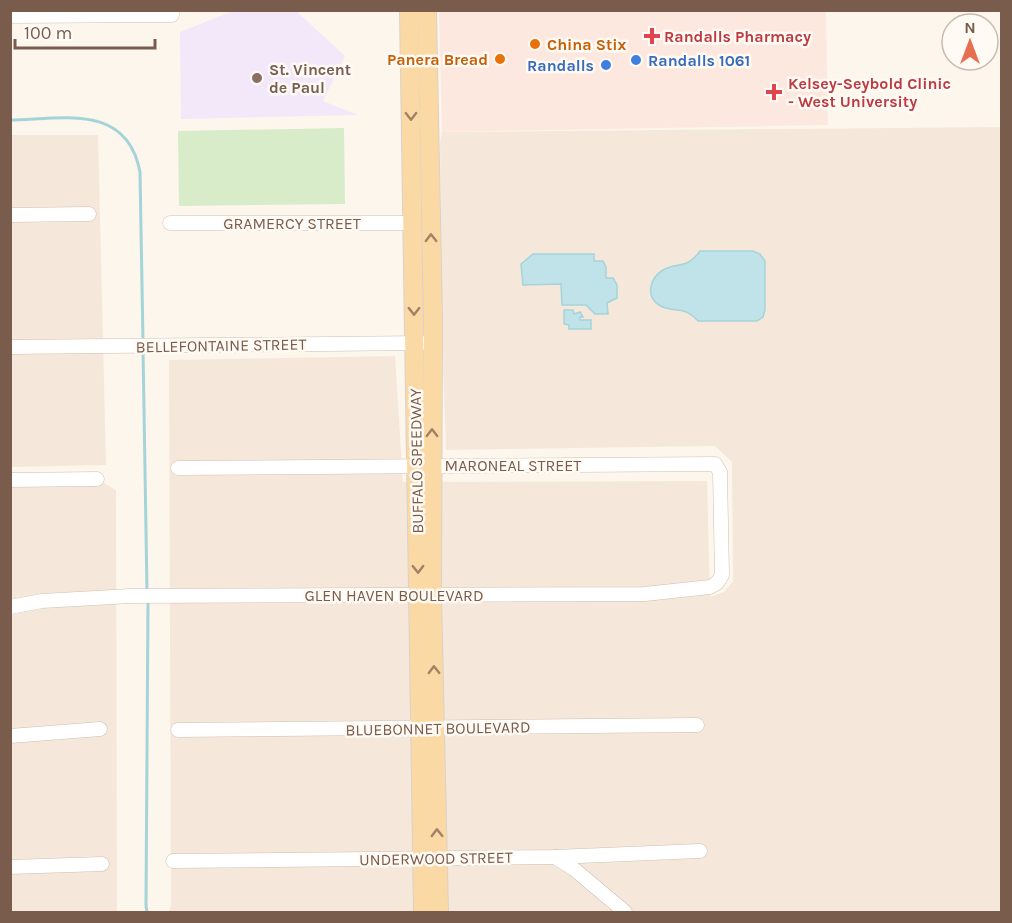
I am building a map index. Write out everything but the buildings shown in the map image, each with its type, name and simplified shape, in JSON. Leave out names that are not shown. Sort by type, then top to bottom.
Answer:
[{"type":"main road","name":"BUFFALO SPEEDWAY","points":[[409,10],[414,343],[424,466]]},
{"type":"main road","name":"BUFFALO SPEEDWAY","points":[[423,912],[430,858],[424,466],[432,343],[427,10]]},
{"type":"main road","points":[[410,58],[428,68]]},
{"type":"main road","name":"BUFFALO SPEEDWAY","points":[[430,858],[439,912]]},
{"type":"street","points":[[10,16],[172,13]]},
{"type":"street","points":[[10,215],[89,214]]},
{"type":"street","name":"GRAMERCY STREET","points":[[171,223],[413,223]]},
{"type":"street","name":"BELLEFONTAINE STREET","points":[[10,347],[432,343]]},
{"type":"street","name":"MARONEAL STREET","points":[[178,468],[715,464],[720,472],[721,525]]},
{"type":"street","points":[[10,480],[97,479]]},
{"type":"street","name":"GLEN HAVEN BOULEVARD","points":[[10,607],[42,601],[130,596],[645,594],[710,587],[717,583],[722,575],[721,525]]},
{"type":"street","name":"BLUEBONNET BOULEVARD","points":[[178,730],[697,725]]},
{"type":"street","points":[[10,736],[100,729]]},
{"type":"street","name":"UNDERWOOD STREET","points":[[172,861],[555,857],[700,851]]},
{"type":"street","points":[[555,857],[574,869],[625,912]]},
{"type":"street","points":[[10,867],[102,864]]},
{"type":"shaded area","name":"St. Vincent de Paul","points":[[233,11],[296,11],[345,56],[323,101],[358,115],[181,119],[180,32]]},
{"type":"shaded area","points":[[439,11],[826,11],[828,125],[442,132]]},
{"type":"shaded area","points":[[1001,127],[1001,912],[169,912],[171,905],[169,360],[395,356],[403,482],[707,481],[710,597],[724,592],[733,581],[732,462],[715,446],[446,450],[442,344],[440,142],[442,132]]},
{"type":"shaded area","points":[[10,135],[98,135],[106,465],[11,467]]},
{"type":"shaded area","points":[[97,479],[116,490],[117,912],[11,912],[10,480]]},
{"type":"green space","points":[[344,128],[345,204],[179,206],[178,131]]},
{"type":"water","points":[[700,251],[753,251],[760,254],[765,261],[763,317],[757,321],[698,321],[688,313],[664,308],[655,301],[651,287],[659,273],[691,261]]},
{"type":"water","points":[[533,254],[594,254],[594,261],[603,261],[606,267],[606,278],[613,278],[617,285],[617,298],[607,303],[608,314],[595,314],[586,305],[562,305],[561,284],[523,285],[521,264]]},
{"type":"water","points":[[564,310],[573,310],[574,314],[580,312],[583,317],[580,317],[580,320],[591,320],[591,329],[569,329],[569,325],[564,324]]},
{"type":"waterway","points":[[10,120],[51,118],[90,120],[107,125],[122,135],[133,150],[140,172],[143,342]]},
{"type":"waterway","points":[[143,349],[147,591]]},
{"type":"waterway","points":[[147,912],[148,601]]},
{"type":"place","name":"Randalls Pharmacy","points":[[652,36]]},
{"type":"place","name":"China Stix","points":[[535,44]]},
{"type":"place","name":"Panera Bread","points":[[500,59]]},
{"type":"place","name":"Randalls 1061","points":[[636,60]]},
{"type":"place","name":"Randalls","points":[[606,65]]},
{"type":"place","name":"St. Vincent de Paul","points":[[257,78]]},
{"type":"place","name":"Kelsey-Seybold Clinic - West University","points":[[774,92]]}]
